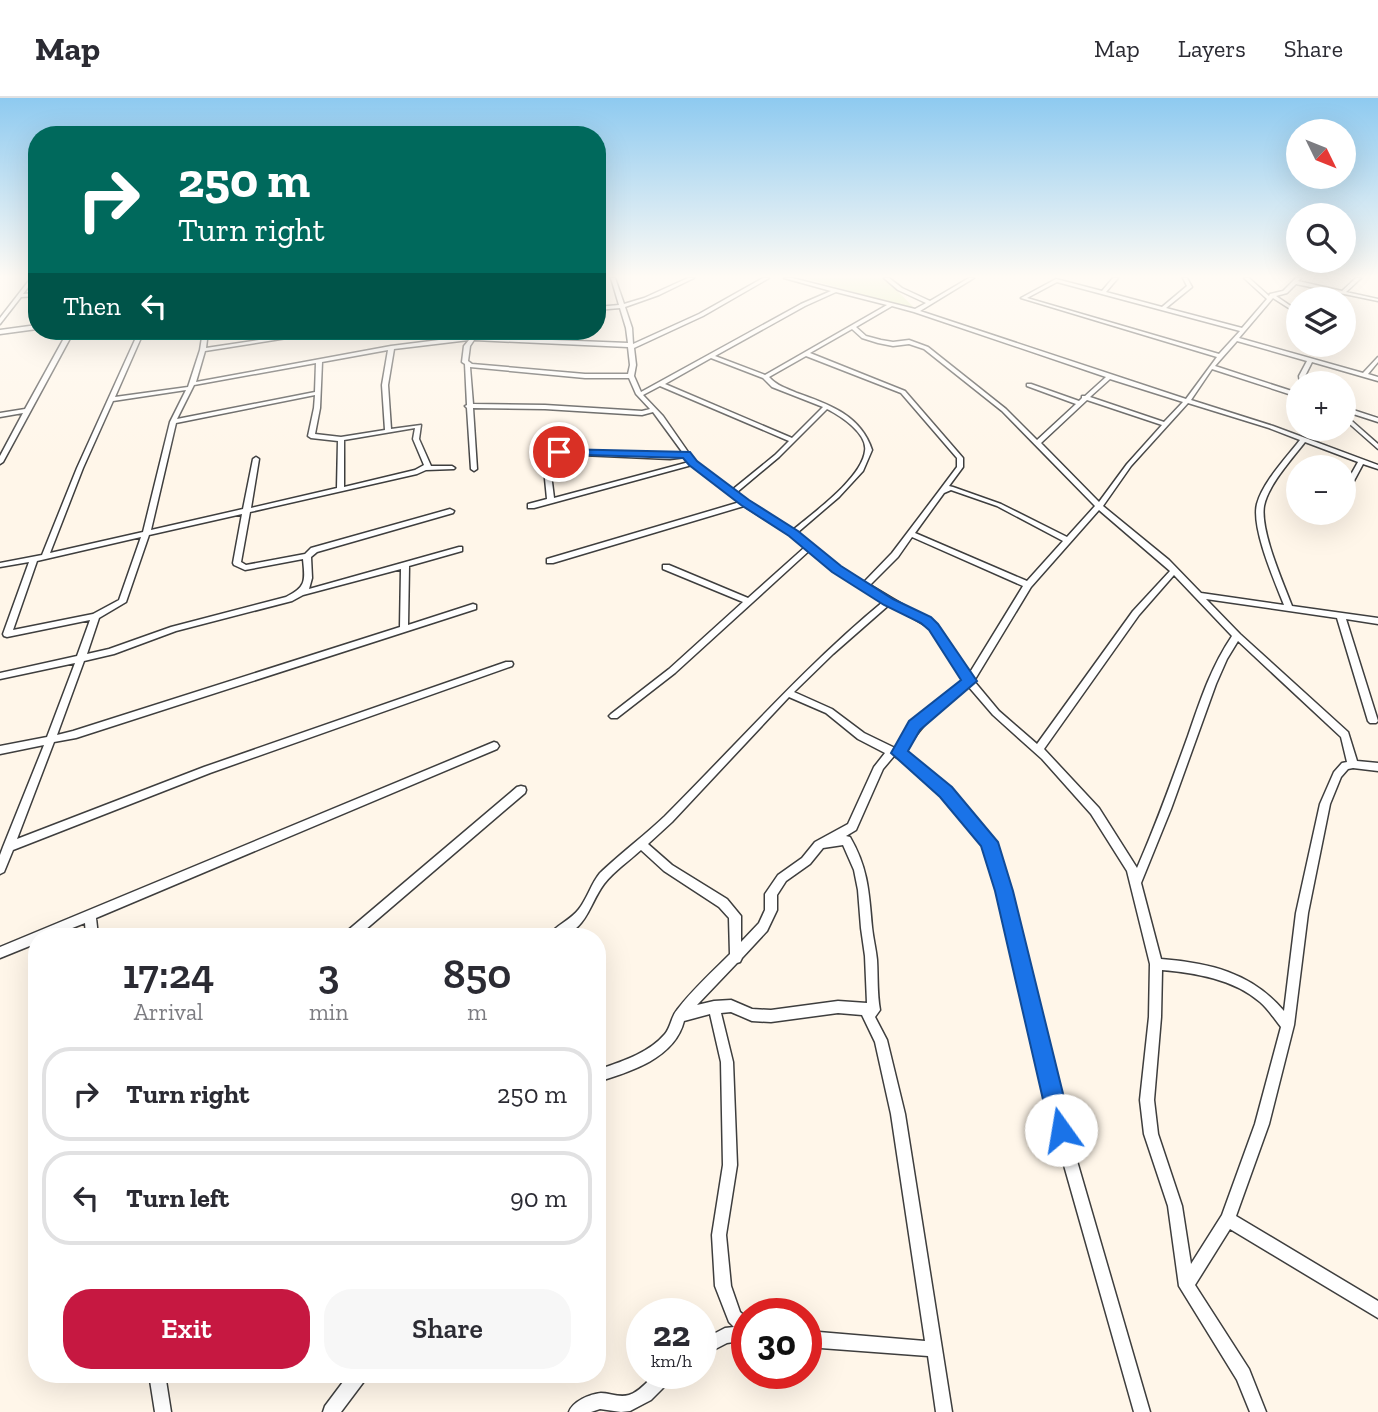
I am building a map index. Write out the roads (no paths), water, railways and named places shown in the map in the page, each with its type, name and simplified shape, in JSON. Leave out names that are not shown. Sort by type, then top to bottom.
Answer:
[{"type":"street","points":[[630,339],[631,376],[639,394],[655,410],[690,459],[745,503],[793,533],[864,586],[934,627],[969,681],[996,713],[1038,750],[1095,811],[1132,870],[1156,964],[1155,1017],[1147,1100],[1151,1134],[1175,1206],[1187,1286],[1243,1376],[1258,1412]]},
{"type":"street","points":[[541,340],[630,346],[645,339]]},
{"type":"street","points":[[639,394],[741,339]]},
{"type":"street","points":[[765,377],[834,339]]},
{"type":"street","points":[[871,339],[894,344],[909,342],[926,348],[1004,410],[1099,506],[1201,596],[1237,636],[1345,735],[1353,764]]},
{"type":"street","points":[[1001,339],[1286,433]]},
{"type":"street","points":[[1164,339],[1221,356]]},
{"type":"street","points":[[846,840],[880,767],[896,752],[915,726],[954,690],[969,681],[1028,585],[1099,506],[1129,465],[1187,401],[1211,367],[1237,339]]},
{"type":"street","points":[[1238,339],[1378,379]]},
{"type":"street","points":[[0,462],[66,340]]},
{"type":"street","points":[[45,556],[80,468],[137,340]]},
{"type":"street","points":[[34,559],[7,634],[95,616],[122,603],[146,534],[173,422],[190,386],[204,340]]},
{"type":"street","points":[[203,350],[269,340]]},
{"type":"street","points":[[113,399],[391,348],[456,340]]},
{"type":"street","points":[[471,340],[467,346],[468,406],[474,470]]},
{"type":"street","points":[[388,429],[385,385],[391,348]]},
{"type":"street","points":[[1278,350],[1286,350]]},
{"type":"street","points":[[807,354],[903,392],[960,458],[960,467],[912,534],[864,586]]},
{"type":"street","points":[[711,356],[765,377],[774,386],[841,412],[849,419],[869,450],[861,470],[837,496],[793,533]]},
{"type":"street","points":[[1305,371],[1311,359]]},
{"type":"street","points":[[1365,374],[1378,359]]},
{"type":"street","points":[[319,361],[311,436],[341,439],[388,429],[419,426],[416,439],[428,466],[426,468]]},
{"type":"street","points":[[467,365],[573,375],[631,376]]},
{"type":"street","points":[[1211,367],[1286,391]]},
{"type":"street","points":[[1037,443],[1084,397],[1110,376]]},
{"type":"street","points":[[660,384],[792,440]]},
{"type":"street","points":[[1029,385],[1078,403]]},
{"type":"street","points":[[173,422],[317,393]]},
{"type":"street","points":[[1084,397],[1164,424]]},
{"type":"street","points":[[733,492],[757,474],[827,406],[821,404]]},
{"type":"street","points":[[468,406],[534,406],[642,414],[655,410]]},
{"type":"street","points":[[0,415],[27,411]]},
{"type":"street","points":[[1356,413],[1378,420]]},
{"type":"street","points":[[1356,427],[1378,447]]},
{"type":"street","points":[[340,490],[341,439]]},
{"type":"street","points":[[1289,608],[1269,553],[1260,505],[1279,472],[1302,441]]},
{"type":"street","points":[[1310,441],[1378,467]]},
{"type":"street","points":[[551,500],[547,458],[554,448],[559,452],[690,459]]},
{"type":"street","points":[[256,459],[237,563],[240,567],[307,556],[314,550],[450,511]]},
{"type":"street","points":[[531,506],[690,459]]},
{"type":"street","points":[[1356,471],[1362,460]]},
{"type":"street","points":[[0,565],[340,490],[426,468],[452,468]]},
{"type":"street","points":[[942,492],[956,489],[999,505],[1069,541]]},
{"type":"street","points":[[550,561],[745,503]]},
{"type":"street","points":[[912,534],[1028,585]]},
{"type":"street","points":[[614,716],[672,671],[810,547]]},
{"type":"street","points":[[0,676],[131,646],[174,629],[262,607],[459,549]]},
{"type":"street","points":[[304,593],[308,587],[307,556]]},
{"type":"street","points":[[404,627],[405,565]]},
{"type":"street","points":[[666,567],[747,601]]},
{"type":"street","points":[[1038,750],[1063,720],[1110,647],[1150,594],[1174,571]]},
{"type":"street","points":[[1201,596],[1378,621]]},
{"type":"street","points":[[564,928],[585,909],[602,877],[641,844],[739,741],[790,694],[847,634],[888,602]]},
{"type":"street","points":[[0,750],[116,722],[404,627],[473,607]]},
{"type":"street","points":[[0,869],[82,659],[95,616]]},
{"type":"street","points":[[1340,616],[1373,722]]},
{"type":"street","points":[[1136,882],[1155,841],[1213,678],[1237,636]]},
{"type":"street","points":[[8,847],[207,770],[509,664]]},
{"type":"street","points":[[790,694],[829,711],[861,736],[896,752],[946,792],[989,842],[1061,1130],[1142,1412]]},
{"type":"street","points":[[60,928],[494,746]]},
{"type":"street","points":[[1187,1286],[1228,1219],[1262,1124],[1288,1025],[1302,914],[1325,804],[1337,775],[1345,766],[1353,764],[1378,767]]},
{"type":"street","points":[[358,928],[521,790]]},
{"type":"street","points":[[606,1073],[629,1066],[656,1051],[679,1025],[679,1016],[763,927],[771,910],[771,894],[782,878],[806,861],[819,845],[852,827]]},
{"type":"street","points":[[819,845],[846,840]]},
{"type":"street","points":[[846,840],[858,859],[865,894],[874,1010]]},
{"type":"street","points":[[641,844],[668,868],[723,903],[735,916],[736,958]]},
{"type":"street","points":[[90,916],[91,928]]},
{"type":"street","points":[[0,953],[28,941]]},
{"type":"street","points":[[1156,964],[1199,967],[1227,979],[1261,996],[1288,1025]]},
{"type":"street","points":[[679,1016],[714,1007],[731,1006],[752,1015],[771,1016],[838,1007],[874,1010]]},
{"type":"street","points":[[714,1007],[727,1062],[730,1165],[719,1235],[723,1286],[731,1309]]},
{"type":"street","points":[[874,1010],[868,1016],[881,1040],[898,1114],[944,1412]]},
{"type":"street","points":[[1228,1219],[1378,1310]]},
{"type":"street","points":[[822,1340],[933,1349]]},
{"type":"street","points":[[158,1383],[163,1412]]},
{"type":"street","points":[[331,1412],[352,1383]]},
{"type":"street","points":[[577,1412],[600,1399],[628,1404],[649,1389]]}]
